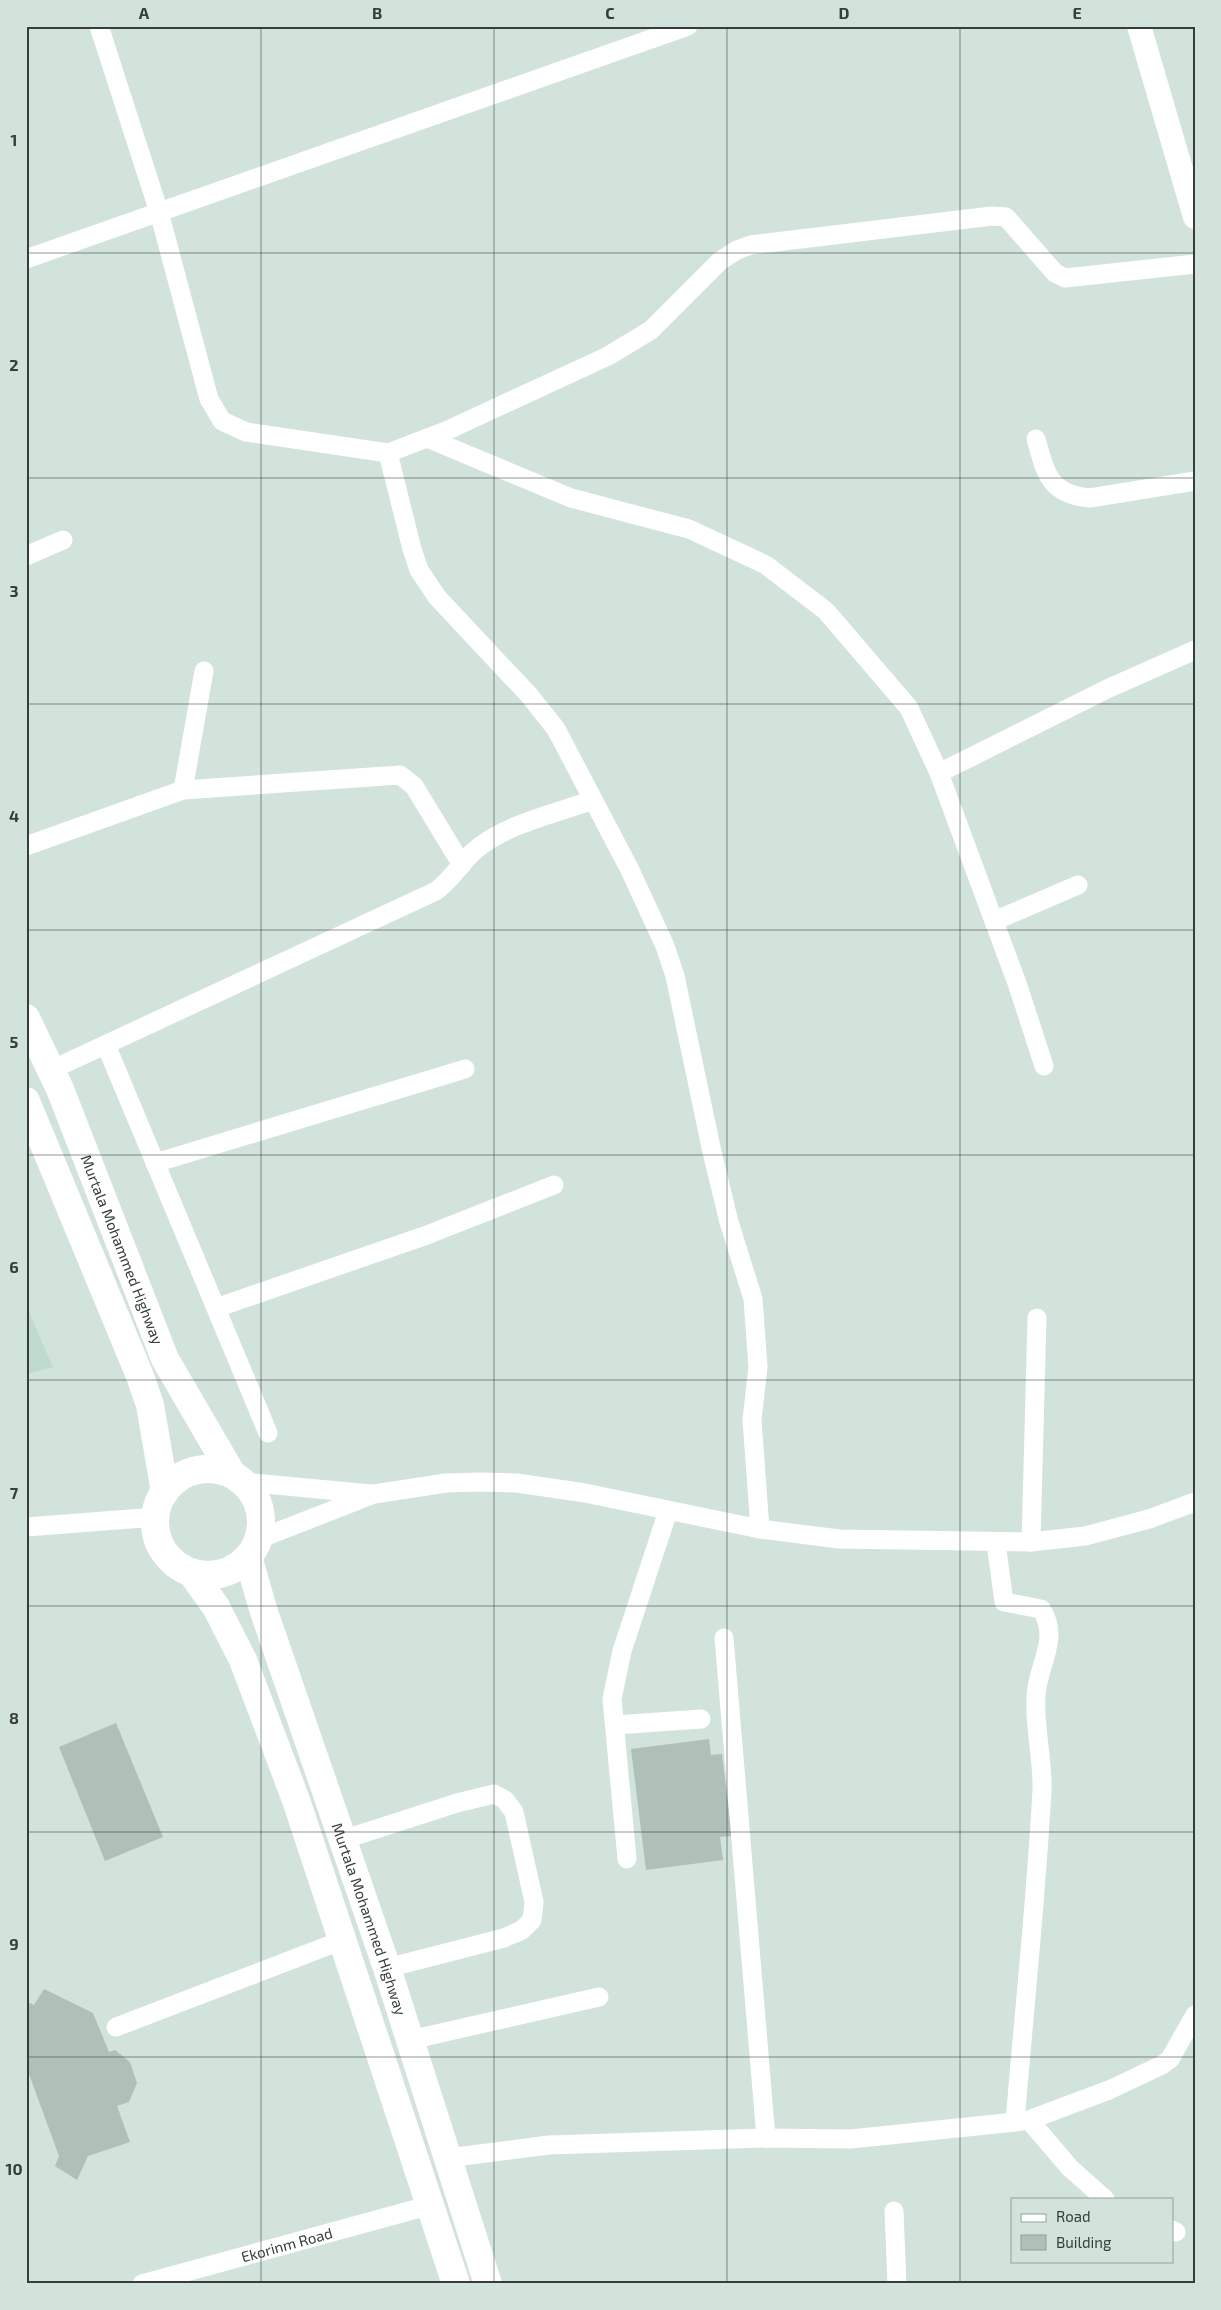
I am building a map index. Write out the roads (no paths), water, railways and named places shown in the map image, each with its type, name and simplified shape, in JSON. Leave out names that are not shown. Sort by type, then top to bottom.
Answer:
[{"type":"highway","name":"Murtala Mohammed Highway","points":[[26,1018],[51,1070],[165,1359],[238,1478]]},
{"type":"highway","name":"Murtala Mohammed Highway","points":[[26,1101],[140,1376],[150,1405],[165,1492]]},
{"type":"highway","points":[[216,1470],[238,1478],[255,1496],[261,1514],[253,1548],[236,1567],[222,1573],[206,1575],[191,1572],[177,1565],[166,1554],[156,1533],[156,1517],[165,1492],[176,1480],[191,1472],[216,1470]]},
{"type":"highway","name":"Murtala Mohammed Highway","points":[[253,1548],[264,1612],[387,1968],[488,2284]]},
{"type":"highway","name":"Murtala Mohammed Highway","points":[[191,1572],[216,1606],[243,1660],[296,1800],[456,2284]]},
{"type":"main road","points":[[1139,26],[1193,204]]},
{"type":"street","points":[[98,26],[159,212],[210,399],[222,421],[246,432],[388,452],[426,438],[608,356],[651,330],[720,261],[737,250],[751,245],[992,216],[1006,217],[1055,273],[1065,278],[1195,264]]},
{"type":"street","points":[[26,259],[650,32],[688,26]]},
{"type":"street","points":[[426,438],[571,498],[689,529],[766,565],[826,611],[909,708],[939,772],[994,921],[1044,1066]]},
{"type":"street","points":[[1036,439],[1047,477],[1054,486],[1077,496],[1090,498],[1195,481]]},
{"type":"street","points":[[388,452],[412,549],[420,570],[437,597],[529,695],[556,729],[654,919],[675,976],[716,1169],[729,1222],[753,1299],[758,1367],[754,1391],[753,1438],[760,1529]]},
{"type":"street","points":[[26,556],[63,540]]},
{"type":"street","points":[[939,772],[1107,689],[1195,650]]},
{"type":"street","points":[[183,790],[204,670]]},
{"type":"street","points":[[26,846],[183,790],[400,775],[414,786],[462,865]]},
{"type":"street","points":[[51,1070],[436,891],[450,880],[473,852],[513,829],[593,800]]},
{"type":"street","points":[[994,921],[1078,885]]},
{"type":"street","points":[[106,1045],[268,1433]]},
{"type":"street","points":[[156,1163],[465,1069]]},
{"type":"street","points":[[216,1308],[427,1235],[554,1185]]},
{"type":"street","points":[[1031,1542],[1037,1318]]},
{"type":"street","points":[[238,1478],[374,1494]]},
{"type":"street","points":[[253,1548],[374,1494],[446,1483],[517,1483],[586,1493],[760,1529],[839,1539],[996,1543],[1031,1542],[1085,1536],[1149,1519],[1195,1502]]},
{"type":"street","points":[[627,1859],[612,1699],[622,1651],[668,1511]]},
{"type":"street","points":[[26,1527],[156,1517]]},
{"type":"street","points":[[996,1543],[1004,1602],[1041,1609],[1049,1634],[1049,1650],[1036,1696],[1042,1790],[1022,2121],[1104,2198]]},
{"type":"street","points":[[724,1638],[766,2138]]},
{"type":"street","points":[[615,1725],[701,1719]]},
{"type":"street","points":[[342,1840],[458,1803],[494,1794],[506,1800],[514,1812],[534,1902],[532,1920],[522,1930],[504,1938],[387,1968]]},
{"type":"street","points":[[116,2027],[343,1940]]},
{"type":"street","points":[[410,2040],[599,1997]]},
{"type":"street","points":[[448,2158],[549,2144],[766,2138],[851,2139],[1022,2121],[1108,2090],[1162,2065],[1170,2059],[1195,2015]]},
{"type":"street","name":"Ekorinm Road","points":[[142,2284],[431,2205]]},
{"type":"street","points":[[894,2211],[897,2284]]}]
